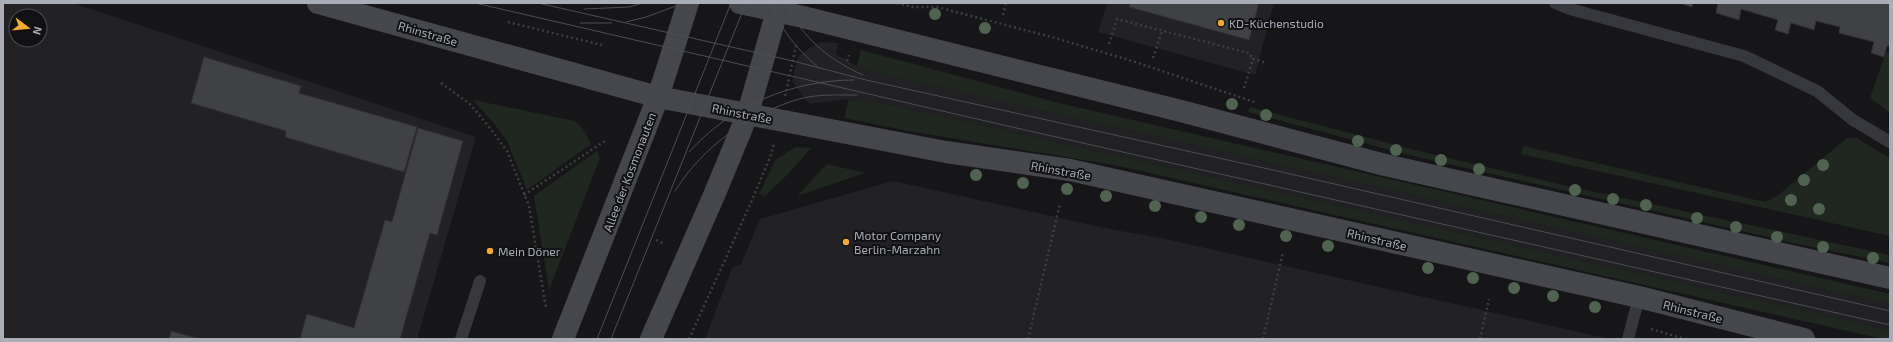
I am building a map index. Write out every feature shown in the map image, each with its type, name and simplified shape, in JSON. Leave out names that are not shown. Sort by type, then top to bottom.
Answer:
[{"type":"main road","name":"Rhinstraße","points":[[318,3],[658,97],[748,113],[829,131],[946,152],[1070,170],[1639,297],[1804,339]]},
{"type":"main road","name":"Allee der Kosmonauten","points":[[563,339],[658,97],[688,3]]},
{"type":"main road","points":[[740,3],[778,11],[1188,113],[1385,164],[1890,278]]},
{"type":"main road","points":[[651,339],[715,193],[748,113],[778,11]]},
{"type":"lane","points":[[1555,3],[1570,9],[1744,56],[1817,90],[1853,120],[1890,142]]},
{"type":"lane","points":[[461,339],[480,281]]},
{"type":"lane","points":[[1628,339],[1639,297]]},
{"type":"path","points":[[897,3],[913,7],[937,7],[1055,38],[1132,61],[1262,105]]},
{"type":"path","points":[[1003,15],[1006,3]]},
{"type":"path","points":[[1110,44],[1118,20],[1249,53],[1253,59],[1267,63]]},
{"type":"path","points":[[508,22],[602,45]]},
{"type":"path","points":[[1153,58],[1162,31]]},
{"type":"path","points":[[1244,88],[1253,59]]},
{"type":"path","points":[[441,83],[470,104],[507,151],[529,206],[546,308]]},
{"type":"path","points":[[524,195],[605,141]]},
{"type":"path","points":[[1028,339],[1060,204]]},
{"type":"path","points":[[689,339],[749,207]]},
{"type":"path","points":[[1263,339],[1283,252]]},
{"type":"path","points":[[1480,339],[1489,299]]},
{"type":"path","points":[[1632,324],[1685,339]]},
{"type":"shaded area","points":[[3,3],[73,3],[476,137],[417,339],[3,339]]},
{"type":"shaded area","points":[[1107,3],[1274,3],[1255,75],[1098,32]]},
{"type":"shaded area","points":[[821,42],[838,43],[836,54],[857,66],[874,72],[1890,304],[1890,330],[887,104],[849,99],[809,104],[792,81],[798,57],[808,49]]},
{"type":"shaded area","points":[[861,50],[1063,104],[1890,294],[1890,304],[874,72],[857,66]]},
{"type":"shaded area","points":[[1886,52],[1890,53],[1890,113],[1870,98]]},
{"type":"shaded area","points":[[849,99],[887,104],[1890,330],[1889,339],[1883,339],[1114,165],[908,131],[844,118]]},
{"type":"shaded area","points":[[473,100],[575,121],[583,129],[591,144],[527,190],[507,141]]},
{"type":"shaded area","points":[[1250,107],[1411,149],[1576,188],[1890,255],[1890,263],[1807,246],[1409,155],[1248,112]]},
{"type":"shaded area","points":[[1847,138],[1856,138],[1890,158],[1890,236],[1521,154],[1523,146],[1765,202],[1777,196]]},
{"type":"shaded area","points":[[796,147],[811,148],[788,174],[765,196],[759,194],[776,159]]},
{"type":"shaded area","points":[[597,151],[600,158],[549,290],[534,196]]},
{"type":"shaded area","points":[[827,164],[865,173],[797,196]]},
{"type":"shaded area","points":[[893,181],[1109,229],[1161,238],[1610,339],[705,339],[732,268],[741,264],[760,219]]},
{"type":"building","name":"KD-Küchenstudio","points":[[1130,3],[1259,3],[1249,40],[1129,7]]},
{"type":"building","points":[[1680,3],[1693,3],[1692,7]]},
{"type":"building","points":[[1718,3],[1890,3],[1890,46],[1887,46],[1884,57],[1871,53],[1874,42],[1839,33],[1840,27],[1816,21],[1814,30],[1791,23],[1788,34],[1775,30],[1778,20],[1741,9],[1739,20],[1716,13]]},
{"type":"building","points":[[204,57],[301,86],[299,93],[417,127],[404,172],[285,137],[286,131],[191,103]]},
{"type":"building","points":[[418,128],[463,141],[437,235],[430,233],[400,339],[300,339],[307,314],[354,328],[385,220],[392,222]]},
{"type":"building","points":[[171,331],[200,339],[169,339]]},
{"type":"tram line","points":[[475,3],[1003,125],[1890,325]]},
{"type":"tram line","points":[[538,3],[793,61],[866,80],[1273,170],[1890,311]]},
{"type":"tram line","points":[[584,9],[629,7],[643,3]]},
{"type":"tram line","points":[[626,22],[646,17],[684,3]]},
{"type":"tram line","points":[[597,339],[731,3]]},
{"type":"tram line","points":[[611,339],[746,3]]},
{"type":"tram line","points":[[771,3],[779,21],[790,38],[817,66]]},
{"type":"tram line","points":[[786,3],[800,27],[808,37],[828,55],[863,75]]},
{"type":"tram line","points":[[580,23],[612,23]]},
{"type":"tram line","points":[[689,152],[723,121],[764,99],[785,91],[808,85],[831,81],[854,80]]},
{"type":"tram line","points":[[675,191],[686,175],[713,146],[745,123],[762,113],[780,105],[806,97],[857,95]]},
{"type":"place","name":"KD-Küchenstudio","points":[[1221,23]]},
{"type":"place","name":"Motor Company Berlin-Marzahn","points":[[846,242]]},
{"type":"place","name":"Mein Döner","points":[[490,251]]}]
